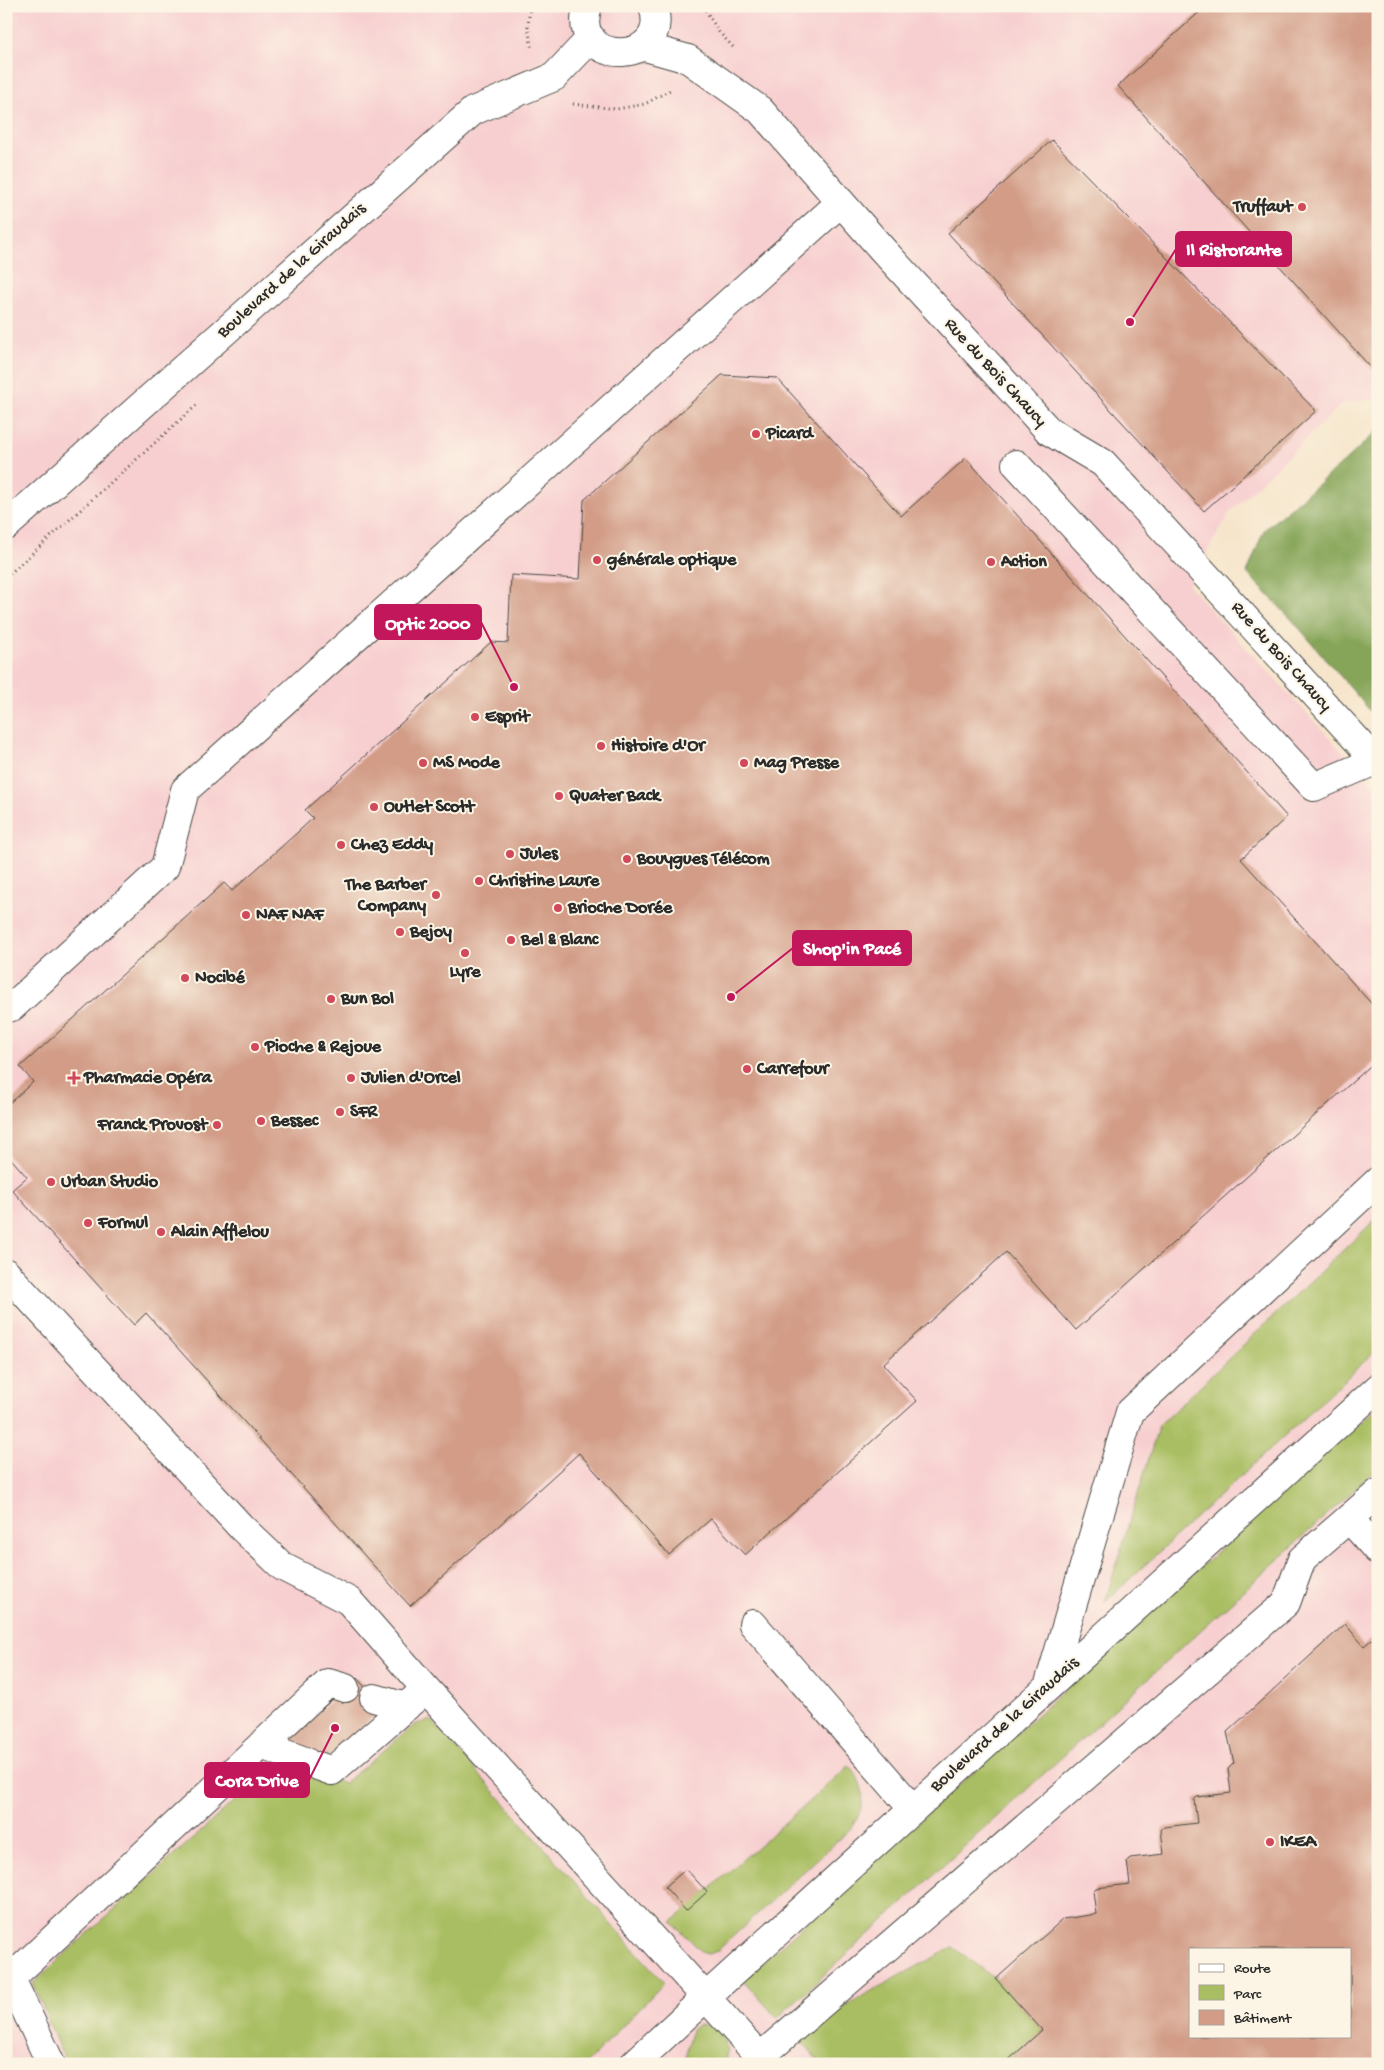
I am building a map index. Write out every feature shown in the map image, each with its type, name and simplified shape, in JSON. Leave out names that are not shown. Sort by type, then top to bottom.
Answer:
[{"type":"lane","points":[[588,6],[585,18],[586,29],[591,38],[599,47],[609,52],[620,54],[632,52],[642,46],[650,37],[655,26],[655,14],[652,6]]},
{"type":"lane","name":"Boulevard de la Giraudais","points":[[6,526],[473,111],[554,77],[591,38]]},
{"type":"lane","name":"Rue du Bois Chaucy","points":[[642,46],[688,59],[760,110],[882,249],[1049,431],[1102,463],[1377,762]]},
{"type":"lane","points":[[6,1008],[12,1007],[165,867],[185,790],[841,202]]},
{"type":"lane","points":[[1016,464],[1314,787],[1377,762]]},
{"type":"lane","points":[[1048,1687],[1130,1412],[1378,1181]]},
{"type":"lane","points":[[6,1273],[241,1527],[283,1567],[349,1601],[416,1698],[707,1996],[760,2061],[1286,1603],[1302,1559],[1378,1493]]},
{"type":"lane","name":"Boulevard de la Giraudais","points":[[634,2064],[1378,1388]]},
{"type":"lane","points":[[1349,1518],[1378,1551]]},
{"type":"lane","points":[[753,1624],[913,1809]]},
{"type":"lane","points":[[51,2064],[8,1974],[261,1746],[328,1683],[345,1688]]},
{"type":"lane","points":[[374,1698],[416,1698]]},
{"type":"lane","points":[[261,1746],[332,1771],[416,1698]]},
{"type":"shaded area","points":[[6,6],[1378,6],[1378,398],[1342,404],[1230,512],[1188,585],[1378,790],[1378,2064],[6,2064]]},
{"type":"green space","points":[[1378,430],[1378,720],[1293,621],[1247,573],[1264,530],[1344,462]]},
{"type":"green space","points":[[1378,1217],[1378,1349],[1105,1602],[1159,1425]]},
{"type":"green space","points":[[1378,1407],[1378,1468],[777,2018],[743,1980]]},
{"type":"green space","points":[[431,1720],[664,1983],[586,2064],[68,2064],[60,2050],[33,1983],[274,1765],[344,1783],[416,1724]]},
{"type":"green space","points":[[849,1766],[859,1781],[863,1797],[859,1813],[850,1829],[717,1951],[708,1954],[703,1953],[672,1922]]},
{"type":"green space","points":[[953,1947],[996,1979],[1042,2030],[1004,2064],[821,2064],[799,2039],[811,2028],[866,1994]]},
{"type":"green space","points":[[698,2025],[709,2026],[720,2032],[725,2042],[727,2053],[724,2064],[684,2064],[691,2030]]},
{"type":"building","name":"Truffaut","points":[[1206,6],[1378,6],[1378,365],[1373,370],[1118,86]]},
{"type":"building","points":[[1052,140],[1316,411],[1204,511],[948,233]]},
{"type":"building","points":[[722,375],[777,378],[901,516],[966,458],[1287,817],[1241,859],[1378,1011],[1378,1059],[1076,1330],[1006,1252],[883,1364],[917,1401],[745,1555],[711,1519],[669,1555],[579,1453],[410,1606],[146,1313],[134,1325],[12,1190],[27,1177],[6,1153],[6,1106],[33,1082],[20,1067],[224,883],[232,891],[299,831],[313,818],[305,810],[491,642],[508,643],[511,575],[580,579],[584,500]]},
{"type":"building","name":"IKEA","points":[[1345,1624],[1364,1646],[1378,1634],[1378,2064],[1004,2064],[1042,2030],[996,1979],[1063,1919],[1096,1914],[1093,1891],[1096,1888],[1130,1884],[1127,1861],[1130,1858],[1164,1854],[1161,1830],[1164,1827],[1197,1823],[1194,1800],[1197,1797],[1231,1793],[1228,1769],[1234,1763],[1227,1732]]},
{"type":"building","points":[[357,1678],[383,1708],[313,1770],[287,1739]]},
{"type":"building","points":[[686,1869],[707,1892],[686,1911],[665,1887]]},
{"type":"place","name":"Truffaut","points":[[1302,207]]},
{"type":"place","name":"Il Ristorante","points":[[1130,322]]},
{"type":"place","name":"Picard","points":[[756,434]]},
{"type":"place","name":"générale optique","points":[[597,560]]},
{"type":"place","name":"Action","points":[[991,562]]},
{"type":"place","name":"Optic 2000","points":[[514,687]]},
{"type":"place","name":"Esprit","points":[[475,717]]},
{"type":"place","name":"Histoire d'Or","points":[[601,746]]},
{"type":"place","name":"MS Mode","points":[[423,763]]},
{"type":"place","name":"Mag Presse","points":[[744,763]]},
{"type":"place","name":"Quater Back","points":[[559,796]]},
{"type":"place","name":"Outlet Scott","points":[[374,807]]},
{"type":"place","name":"Chez Eddy","points":[[341,845]]},
{"type":"place","name":"Jules","points":[[510,854]]},
{"type":"place","name":"Bouygues Télécom","points":[[627,859]]},
{"type":"place","name":"Christine Laure","points":[[479,881]]},
{"type":"place","name":"The Barber Company","points":[[436,895]]},
{"type":"place","name":"Brioche Dorée","points":[[558,908]]},
{"type":"place","name":"NAF NAF","points":[[246,915]]},
{"type":"place","name":"Bejoy","points":[[400,932]]},
{"type":"place","name":"Bel & Blanc","points":[[511,940]]},
{"type":"place","name":"Lyre","points":[[465,953]]},
{"type":"place","name":"Nocibé","points":[[185,978]]},
{"type":"place","name":"Shop'in Pacé","points":[[731,997]]},
{"type":"place","name":"Bun Bol","points":[[331,999]]},
{"type":"place","name":"Pioche & Rejoue","points":[[255,1047]]},
{"type":"place","name":"Carrefour","points":[[747,1069]]},
{"type":"place","name":"Pharmacie Opéra","points":[[74,1078]]},
{"type":"place","name":"Julien d'Orcel","points":[[351,1078]]},
{"type":"place","name":"SFR","points":[[340,1112]]},
{"type":"place","name":"Bessec","points":[[261,1121]]},
{"type":"place","name":"Franck Provost","points":[[217,1125]]},
{"type":"place","name":"Urban Studio","points":[[51,1182]]},
{"type":"place","name":"Formul","points":[[88,1223]]},
{"type":"place","name":"Alain Afflelou","points":[[161,1232]]},
{"type":"place","name":"Cora Drive","points":[[335,1728]]},
{"type":"place","name":"IKEA","points":[[1270,1842]]}]
